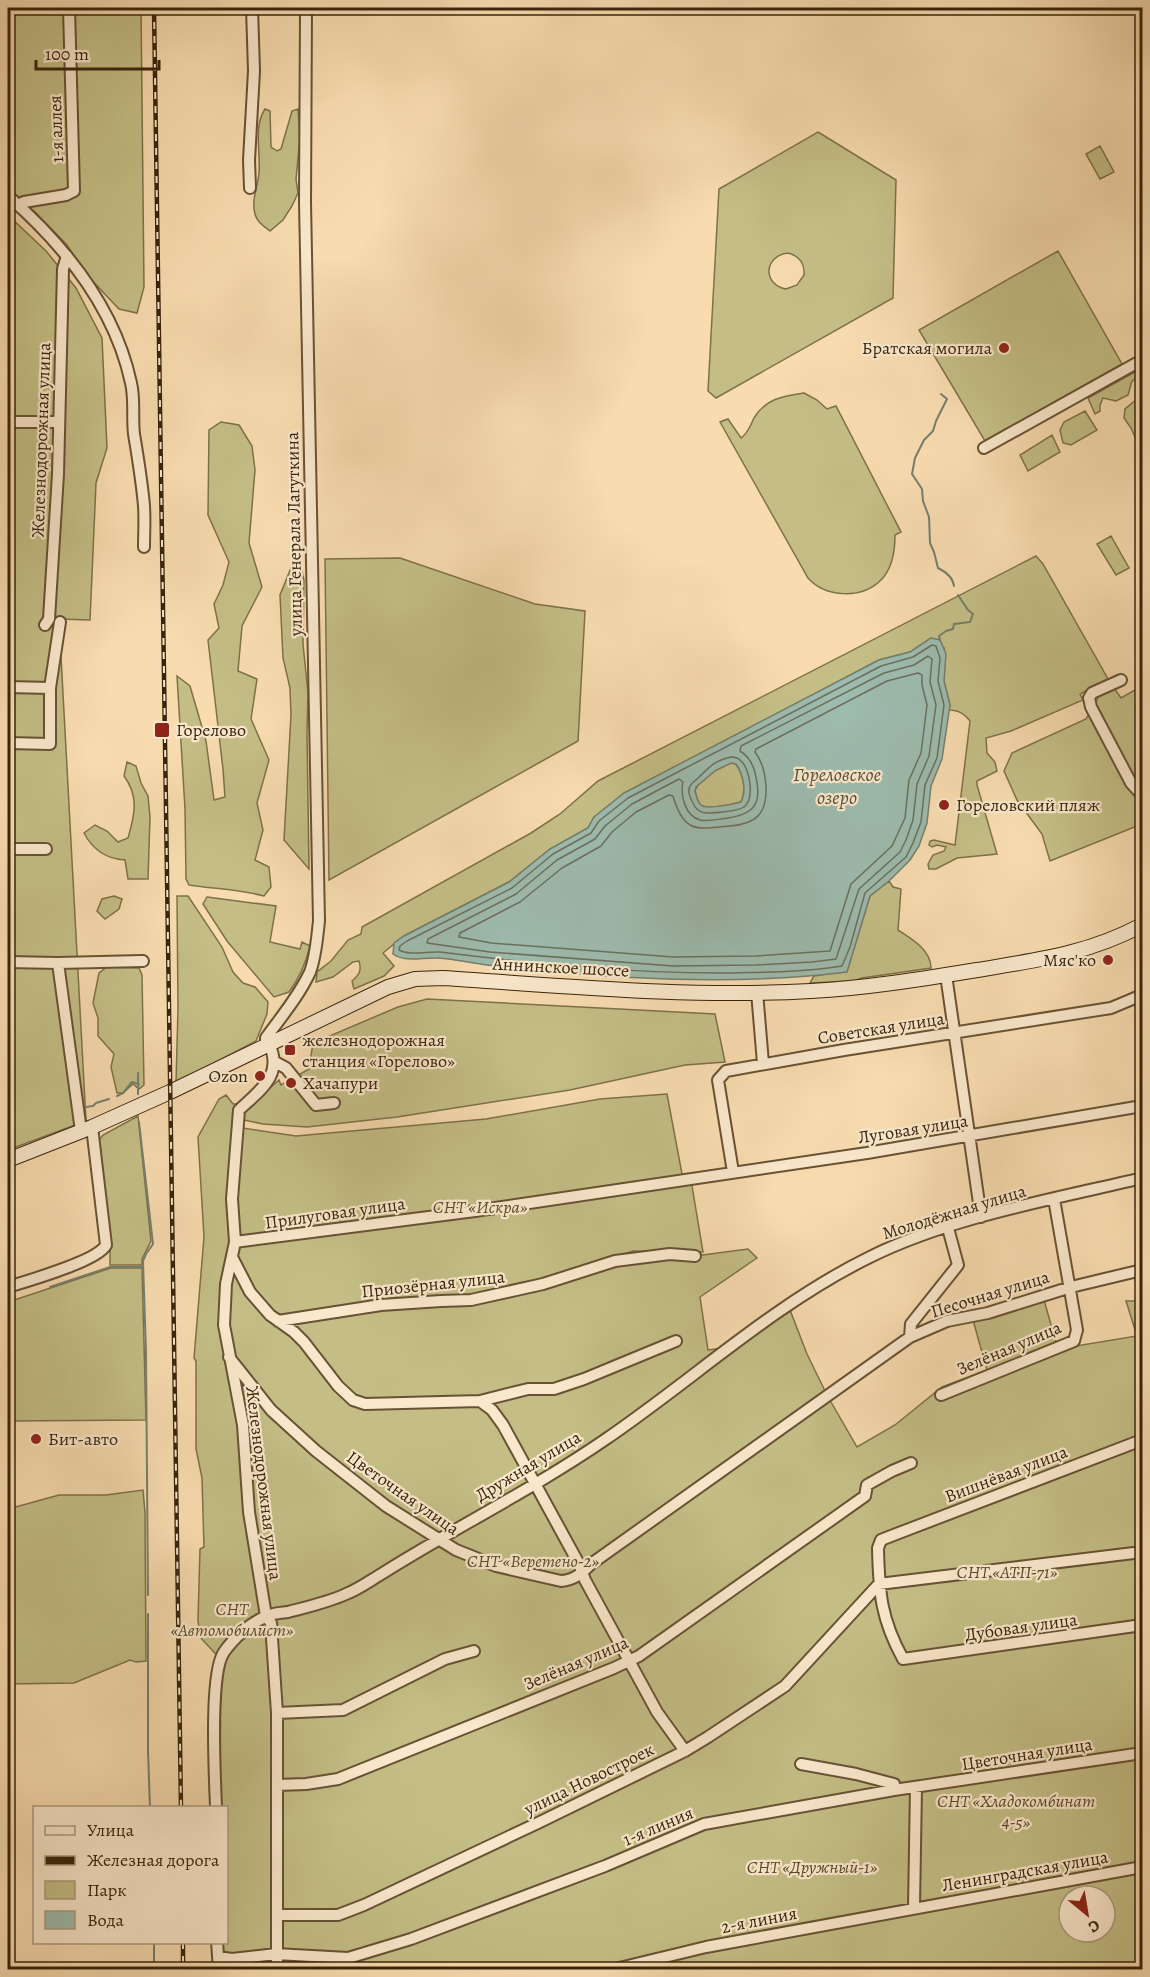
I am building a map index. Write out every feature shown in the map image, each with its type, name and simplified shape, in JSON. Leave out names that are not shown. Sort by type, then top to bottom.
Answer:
[{"type":"main road","name":"Аннинское шоссе","points":[[8,1160],[177,1089],[388,987],[415,979],[443,978],[695,992],[810,991],[946,975],[1066,955],[1099,945],[1143,925]]},
{"type":"street","name":"1-я аллея","points":[[13,200],[24,202],[66,195],[74,191],[69,8]]},
{"type":"street","points":[[250,188],[249,160],[254,71],[252,8]]},
{"type":"street","name":"улица Генерала Лагуткина","points":[[267,1045],[266,1038],[286,1013],[310,971],[317,946],[319,921],[305,202],[306,8]]},
{"type":"street","points":[[8,212],[13,200],[67,256],[98,299],[124,359],[132,385],[134,429],[144,508],[144,547]]},
{"type":"street","name":"Железнодорожная улица","points":[[45,625],[49,619],[58,474],[63,269],[67,256]]},
{"type":"street","points":[[984,448],[1143,360]]},
{"type":"street","points":[[8,422],[59,422]]},
{"type":"street","points":[[8,743],[50,744],[51,688],[60,622]]},
{"type":"street","points":[[1121,680],[1092,693],[1089,698],[1091,707],[1131,783],[1143,795]]},
{"type":"street","points":[[8,687],[51,688]]},
{"type":"street","points":[[8,849],[46,849]]},
{"type":"street","points":[[8,962],[143,961]]},
{"type":"street","points":[[8,1287],[79,1263],[103,1251],[106,1245],[58,963]]},
{"type":"street","points":[[946,975],[981,1217]]},
{"type":"street","points":[[757,992],[763,1063]]},
{"type":"street","name":"Советская улица","points":[[733,1173],[718,1080],[726,1071],[763,1063],[1111,1008],[1143,995]]},
{"type":"street","points":[[286,1013],[294,1018],[300,1029]]},
{"type":"street","points":[[267,1045],[275,1062],[286,1068],[316,1105],[334,1103]]},
{"type":"street","name":"Железнодорожная улица","points":[[275,1062],[266,1084],[239,1110],[232,1199],[235,1242],[226,1284],[224,1325],[243,1425],[249,1512],[266,1616],[271,1623],[277,1713],[277,1970]]},
{"type":"street","name":"Луговая улица","points":[[688,1178],[969,1136],[1143,1106]]},
{"type":"street","name":"Прилуговая улица","points":[[235,1242],[464,1213],[688,1178]]},
{"type":"street","name":"Молодёжная улица","points":[[729,1349],[826,1280],[872,1256],[981,1217],[1143,1178]]},
{"type":"street","points":[[1054,1199],[1071,1287]]},
{"type":"street","points":[[910,1337],[912,1324],[958,1265],[948,1228]]},
{"type":"street","name":"Приозёрная улица","points":[[278,1321],[381,1305],[471,1300],[543,1284],[634,1257],[670,1254],[695,1256]]},
{"type":"street","points":[[232,1257],[250,1292],[270,1315],[304,1342],[338,1386],[353,1400],[365,1404],[480,1401],[528,1389],[554,1389],[676,1341]]},
{"type":"street","name":"Песочная улица","points":[[827,1395],[910,1337],[947,1321],[988,1313],[1071,1287],[1143,1270]]},
{"type":"street","name":"Зелёная улица","points":[[941,1395],[1074,1341],[1077,1330],[1071,1287]]},
{"type":"street","name":"Дружная улица","points":[[266,1616],[346,1594],[605,1440],[729,1349]]},
{"type":"street","name":"Цветочная улица","points":[[230,1357],[271,1410],[316,1451],[386,1506],[456,1550],[506,1568],[561,1581],[571,1580],[582,1573],[591,1564],[827,1395]]},
{"type":"street","points":[[480,1401],[492,1410],[503,1425],[666,1728],[685,1751]]},
{"type":"street","name":"Вишнёвая улица","points":[[876,1589],[878,1548],[881,1540],[1143,1440]]},
{"type":"street","name":"Зелёная улица","points":[[277,1785],[306,1785],[338,1779],[639,1656],[865,1496],[867,1485],[911,1463]]},
{"type":"street","points":[[876,1589],[1143,1552]]},
{"type":"street","name":"Дубовая улица","points":[[876,1589],[893,1640],[903,1659],[1143,1626]]},
{"type":"street","name":"улица Новостроек","points":[[278,1915],[338,1915],[364,1905],[685,1751],[785,1686],[876,1589]]},
{"type":"street","points":[[216,1806],[215,1702],[218,1662],[224,1650],[245,1630],[266,1616]]},
{"type":"street","points":[[277,1713],[343,1710],[445,1659],[474,1651]]},
{"type":"street","name":"Цветочная улица","points":[[894,1790],[1143,1753]]},
{"type":"street","points":[[801,1764],[856,1773],[894,1784],[894,1790]]},
{"type":"street","points":[[914,1907],[916,1787]]},
{"type":"street","name":"1-я линия","points":[[218,1957],[232,1959],[276,1954],[348,1958],[411,1939],[605,1866],[704,1824],[894,1790]]},
{"type":"street","name":"Ленинградская улица","points":[[914,1907],[1143,1867]]},
{"type":"street","name":"2-я линия","points":[[611,1970],[706,1947],[914,1907]]},
{"type":"street","points":[[218,1944],[219,1970]]},
{"type":"green space","points":[[8,8],[141,8],[144,287],[137,313],[119,309],[85,273],[67,245],[35,212],[8,189]]},
{"type":"green space","points":[[265,109],[270,111],[271,147],[277,151],[281,149],[292,111],[298,109],[300,137],[296,179],[298,193],[283,220],[270,231],[257,219],[254,209],[259,173],[258,132]]},
{"type":"green space","points":[[818,132],[896,180],[893,298],[716,398],[708,391],[719,189]],"holes":[[[792,254],[802,264],[804,275],[797,285],[786,289],[773,282],[770,276],[770,264],[780,255]]]},
{"type":"green space","points":[[1100,146],[1114,172],[1100,179],[1086,154]]},
{"type":"green space","points":[[8,215],[46,251],[76,288],[102,338],[107,448],[96,483],[90,620],[59,619],[86,1121],[8,1150]]},
{"type":"green space","points":[[1058,251],[1122,364],[985,441],[919,330]]},
{"type":"green space","points":[[1142,368],[1142,376],[1132,381],[1128,395],[1116,401],[1103,398],[1100,411],[1095,414],[1088,398]]},
{"type":"green space","points":[[804,393],[827,409],[836,406],[901,532],[895,535],[892,559],[885,576],[864,591],[843,594],[833,592],[815,584],[808,578],[720,422],[728,419],[741,438],[764,406],[782,397]]},
{"type":"green space","points":[[1142,399],[1142,453],[1124,418],[1125,409],[1136,400]]},
{"type":"green space","points":[[1085,411],[1097,430],[1071,445],[1063,443],[1060,430],[1064,422]]},
{"type":"green space","points":[[221,422],[239,425],[252,446],[255,470],[249,543],[262,587],[242,626],[238,671],[257,679],[251,719],[269,760],[257,803],[263,830],[255,860],[269,867],[271,887],[264,896],[236,890],[189,885],[186,879],[185,809],[177,676],[190,686],[206,741],[214,800],[225,797],[208,640],[219,628],[214,604],[223,585],[229,562],[208,515],[209,430]]},
{"type":"green space","points":[[1052,435],[1060,452],[1028,471],[1020,455]]},
{"type":"green space","points":[[1111,536],[1129,568],[1116,575],[1097,544]]},
{"type":"green space","points":[[1036,556],[1043,564],[1108,679],[1080,694],[1083,700],[1011,731],[986,738],[987,753],[995,762],[997,771],[977,781],[977,785],[997,854],[957,858],[936,869],[929,869],[928,864],[933,855],[944,851],[946,847],[937,845],[932,847],[929,845],[930,841],[955,845],[970,721],[961,713],[949,710],[950,705],[944,681],[944,648],[931,638],[910,652],[879,660],[665,772],[594,817],[588,828],[550,849],[509,882],[404,936],[383,953],[394,966],[384,976],[354,989],[352,981],[359,972],[359,961],[353,962],[333,977],[316,982],[317,972],[331,961],[348,940],[361,934],[362,927],[531,833],[560,814],[598,781]]},
{"type":"green space","points":[[400,558],[535,604],[585,611],[578,741],[329,880],[325,559]]},
{"type":"green space","points":[[293,563],[301,567],[304,580],[303,644],[308,693],[309,869],[284,840],[291,715],[290,688],[283,658],[280,595]]},
{"type":"green space","points":[[1142,686],[1142,824],[1050,861],[1042,834],[1017,800],[1004,771],[1012,753],[1086,719],[1099,696],[1114,688],[1121,698]]},
{"type":"green space","points":[[127,762],[136,766],[148,796],[150,817],[148,879],[128,879],[125,860],[112,858],[101,852],[84,833],[95,825],[107,831],[118,842],[128,838],[134,798],[124,776]]},
{"type":"green space","points":[[731,763],[736,764],[741,773],[744,793],[741,802],[714,807],[701,805],[695,790],[710,774]]},
{"type":"green space","points":[[889,881],[893,887],[901,889],[898,930],[924,950],[931,968],[854,981],[810,983],[814,976],[847,971],[870,896]]},
{"type":"green space","points":[[114,896],[122,899],[119,909],[105,919],[97,911],[102,899]]},
{"type":"green space","points":[[177,896],[188,896],[222,947],[233,972],[243,983],[255,987],[268,1002],[267,1014],[256,1041],[176,1083],[178,1009]]},
{"type":"green space","points":[[207,897],[276,906],[270,942],[300,949],[302,942],[310,946],[302,970],[289,992],[274,997],[227,941],[203,904]]},
{"type":"green space","points":[[107,967],[139,968],[142,975],[144,1085],[139,1089],[133,1084],[123,1093],[117,1093],[111,1067],[114,1054],[98,1036],[98,1018],[93,1003],[99,973]]},
{"type":"green space","points":[[427,999],[715,1014],[725,1062],[685,1065],[570,1090],[397,1117],[307,1127],[263,1124],[234,1118],[231,1247],[224,1325],[232,1257],[250,1292],[278,1321],[471,1300],[615,1261],[695,1256],[748,1249],[757,1258],[700,1297],[708,1350],[737,1346],[790,1310],[807,1354],[827,1395],[857,1447],[895,1425],[942,1387],[987,1370],[973,1320],[1044,1300],[1058,1349],[1137,1336],[1126,1301],[1142,1301],[1142,1969],[222,1969],[222,1944],[228,1944],[228,1806],[220,1806],[219,1696],[224,1663],[200,1637],[198,1620],[200,1549],[204,1547],[202,1478],[196,1449],[196,1361],[194,1358],[204,1237],[198,1137],[219,1099],[226,1095],[233,1104],[251,1104],[279,1080],[281,1085],[309,1069],[313,1043],[398,1007]]},
{"type":"green space","name":"СНТ «Искра»","points":[[667,1094],[682,1174],[689,1178],[692,1186],[703,1252],[633,1251],[498,1293],[383,1300],[278,1315],[254,1292],[238,1256],[236,1201],[243,1128],[296,1136],[486,1119],[600,1099]]},
{"type":"green space","points":[[138,1116],[151,1241],[142,1259],[142,1265],[110,1265],[99,1140],[103,1135]]},
{"type":"green space","points":[[111,1268],[142,1268],[146,1420],[8,1421],[8,1302]]},
{"type":"green space","points":[[143,1490],[146,1661],[130,1660],[74,1683],[8,1684],[8,1509],[59,1495],[106,1495]]},
{"type":"water","name":"Гореловское озеро","points":[[931,638],[940,640],[946,654],[944,681],[950,705],[942,759],[931,786],[927,823],[919,846],[910,860],[870,896],[847,972],[757,979],[667,979],[532,970],[438,958],[409,959],[393,954],[394,943],[404,936],[509,882],[550,849],[588,828],[594,817],[624,793],[879,660],[910,652]],"holes":[[[731,763],[736,764],[743,783],[744,793],[741,802],[714,807],[701,805],[696,796],[696,787],[715,771]]]},
{"type":"waterway","points":[[941,394],[947,399],[933,431],[924,440],[915,458],[912,474],[922,489],[923,501],[929,517],[930,543],[938,568],[949,575],[954,586]]},
{"type":"waterway","points":[[940,640],[939,636],[953,629],[954,624],[970,622],[973,614],[958,595]]},
{"type":"waterway","points":[[138,1073],[138,1094]]},
{"type":"waterway","points":[[117,1096],[123,1093],[132,1082],[139,1084]]},
{"type":"waterway","points":[[84,1110],[86,1107],[109,1099]]},
{"type":"waterway","points":[[139,1122],[153,1244],[143,1261],[148,1595]]},
{"type":"waterway","points":[[50,1287],[110,1267],[143,1267]]},
{"type":"waterway","points":[[8,1301],[14,1299]]},
{"type":"waterway","points":[[148,1614],[150,1806]]},
{"type":"waterway","points":[[154,1944],[154,1968]]},
{"type":"railway","points":[[154,8],[181,1806]]},
{"type":"railway","points":[[183,1944],[183,1970]]},
{"type":"place","name":"Братская могила","points":[[1004,348]]},
{"type":"place","name":"Горелово","points":[[162,730]]},
{"type":"place","name":"Гореловский пляж","points":[[944,805]]},
{"type":"place","name":"Мяс'ко","points":[[1108,960]]},
{"type":"place","name":"железнодорожная станция «Горелово»","points":[[290,1050]]},
{"type":"place","name":"Ozon","points":[[260,1076]]},
{"type":"place","name":"Хачапури","points":[[291,1083]]},
{"type":"place","name":"Бит-авто","points":[[36,1439]]},
{"type":"park label","name":"СНТ «Веретено-2»","points":[[533,1561]]},
{"type":"park label","name":"СНТ «АТП-71»","points":[[1007,1572]]},
{"type":"park label","name":"СНТ «Автомобилист»","points":[[232,1619]]},
{"type":"park label","name":"СНТ «Хладокомбинат 4-5»","points":[[1016,1811]]},
{"type":"park label","name":"СНТ «Дружный-1»","points":[[812,1867]]}]
